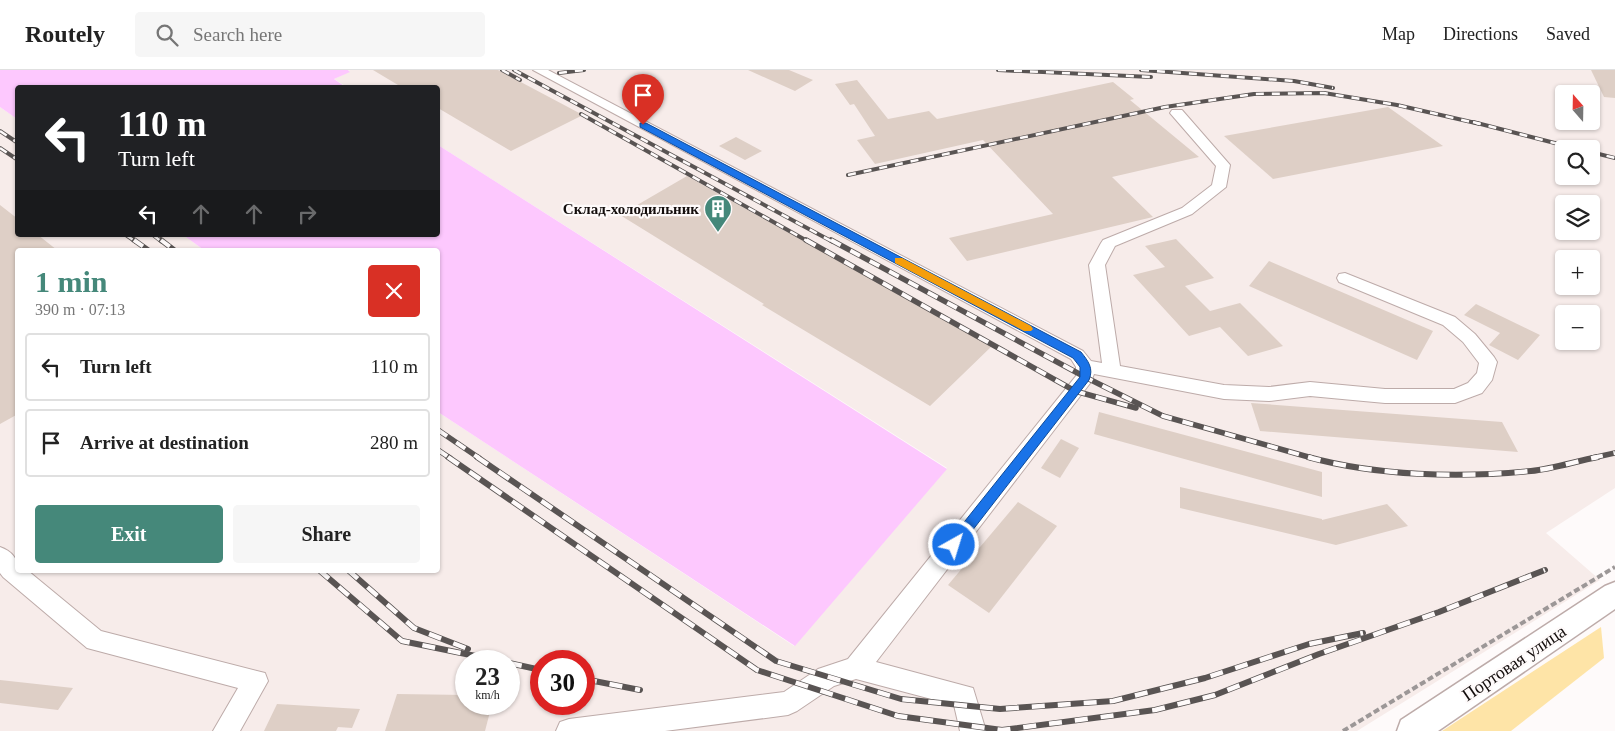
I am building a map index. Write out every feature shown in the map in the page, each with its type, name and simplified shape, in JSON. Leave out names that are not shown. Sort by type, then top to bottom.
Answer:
[{"type":"main road","name":"Портовая улица","points":[[1412,731],[1615,594]]},
{"type":"street","points":[[539,70],[1077,355],[1085,366],[1086,377],[856,668]]},
{"type":"street","points":[[1112,371],[1097,265],[1110,243],[1187,211],[1219,187],[1222,165],[1177,113]]},
{"type":"street","points":[[1085,366],[1224,392],[1269,394],[1310,389],[1385,396],[1454,396],[1475,388],[1486,375],[1488,362],[1468,338],[1449,321],[1345,278]]},
{"type":"street","points":[[4,567],[95,640],[256,681],[226,731]]},
{"type":"street","points":[[569,731],[788,703],[827,677],[856,668],[964,696],[973,731]]},
{"type":"path","points":[[1343,731],[1615,567]]},
{"type":"shaded area","points":[[0,70],[348,70],[350,72],[334,79],[343,85],[15,85],[15,118],[0,107]]},
{"type":"shaded area","points":[[348,70],[1615,70],[1615,488],[1546,533],[1600,580],[1357,731],[0,731],[0,107],[15,118],[15,237],[186,237],[201,248],[15,248],[15,573],[440,573],[440,413],[794,646],[947,468],[440,146],[440,85],[344,85],[334,79],[350,71]]},
{"type":"shaded area","points":[[440,146],[947,469],[795,646],[440,413],[440,248],[201,248],[186,237],[440,237]]},
{"type":"shaded area","points":[[1601,627],[1604,658],[1511,731],[1442,731]]},
{"type":"building","points":[[373,70],[498,70],[583,115],[511,151],[440,109],[440,85],[398,85]]},
{"type":"building","points":[[748,70],[789,70],[813,80],[795,91]]},
{"type":"building","points":[[1591,70],[1615,70],[1615,98],[1604,97],[1600,85],[1598,85]]},
{"type":"building","points":[[857,80],[888,119],[929,111],[937,119],[1113,82],[1134,99],[1130,100],[1199,157],[1112,177],[1153,217],[967,261],[949,238],[1053,214],[983,140],[875,164],[857,140],[875,136],[854,104],[850,105],[835,84]]},
{"type":"building","points":[[1388,107],[1443,146],[1273,179],[1224,136]]},
{"type":"building","points":[[736,137],[762,151],[745,160],[719,146]]},
{"type":"building","points":[[687,176],[993,345],[930,406],[762,305],[764,304],[620,215]]},
{"type":"building","points":[[0,205],[15,217],[15,237],[41,237],[54,248],[15,248],[15,416],[0,424]]},
{"type":"building","points":[[1176,239],[1214,278],[1185,286],[1210,311],[1240,303],[1283,346],[1248,356],[1220,327],[1189,336],[1133,275],[1165,267],[1145,246]]},
{"type":"building","points":[[1269,261],[1433,331],[1417,360],[1249,286]]},
{"type":"building","points":[[1476,304],[1540,335],[1518,360],[1489,345],[1500,333],[1464,315]]},
{"type":"building","points":[[1251,403],[1502,422],[1518,452],[1260,431]]},
{"type":"building","points":[[1099,412],[1322,472],[1322,497],[1094,434]]},
{"type":"building","points":[[1061,439],[1079,448],[1060,478],[1041,468]]},
{"type":"building","points":[[1180,487],[1322,520],[1387,504],[1408,526],[1336,545],[1180,508]]},
{"type":"building","points":[[1018,502],[1057,526],[989,613],[948,585]]},
{"type":"building","points":[[0,680],[73,688],[58,710],[0,703]]},
{"type":"building","points":[[397,694],[455,695],[455,715],[489,715],[485,731],[385,731]]},
{"type":"building","points":[[277,704],[360,709],[352,728],[338,727],[336,731],[264,731]]},
{"type":"railway","points":[[502,70],[520,80]]},
{"type":"railway","points":[[514,70],[833,242]]},
{"type":"railway","points":[[559,73],[584,70]]},
{"type":"railway","points":[[998,70],[1151,77]]},
{"type":"railway","points":[[1141,70],[1294,81],[1333,88]]},
{"type":"railway","points":[[848,175],[1165,107],[1254,94],[1324,93],[1397,105],[1480,124]]},
{"type":"railway","points":[[581,114],[809,242]]},
{"type":"railway","points":[[1473,122],[1555,143]]},
{"type":"railway","points":[[0,131],[15,141]]},
{"type":"railway","points":[[0,148],[15,158]]},
{"type":"railway","points":[[1600,154],[1615,158]]},
{"type":"railway","points":[[129,237],[136,242]]},
{"type":"railway","points":[[156,237],[162,242]]},
{"type":"railway","points":[[134,240],[145,248]]},
{"type":"railway","points":[[161,240],[171,248]]},
{"type":"railway","points":[[806,240],[1075,391],[1136,408]]},
{"type":"railway","points":[[831,240],[1085,377],[1163,416],[1310,458]]},
{"type":"railway","points":[[440,431],[479,458]]},
{"type":"railway","points":[[440,451],[450,458]]},
{"type":"railway","points":[[1592,458],[1615,453]]},
{"type":"railway","points":[[448,457],[757,670],[898,716],[1002,730],[1155,710],[1215,695],[1319,654],[1439,612],[1545,570]]},
{"type":"railway","points":[[477,457],[776,661],[901,699],[1000,709],[1113,701],[1205,678],[1309,644],[1363,633]]},
{"type":"railway","points":[[1310,458],[1390,472],[1447,475],[1548,469],[1598,457]]},
{"type":"railway","points":[[323,573],[402,641],[455,652]]},
{"type":"railway","points":[[351,573],[414,628],[468,649]]},
{"type":"railway","points":[[520,665],[530,668]]},
{"type":"railway","points":[[595,681],[640,690]]},
{"type":"slow traffic","points":[[899,261],[1028,329]]},
{"type":"place","name":"Склад-холодильник","points":[[718,233]]},
{"type":"route","points":[[643,125],[1077,355],[1085,366],[1086,377],[954,545]]}]
